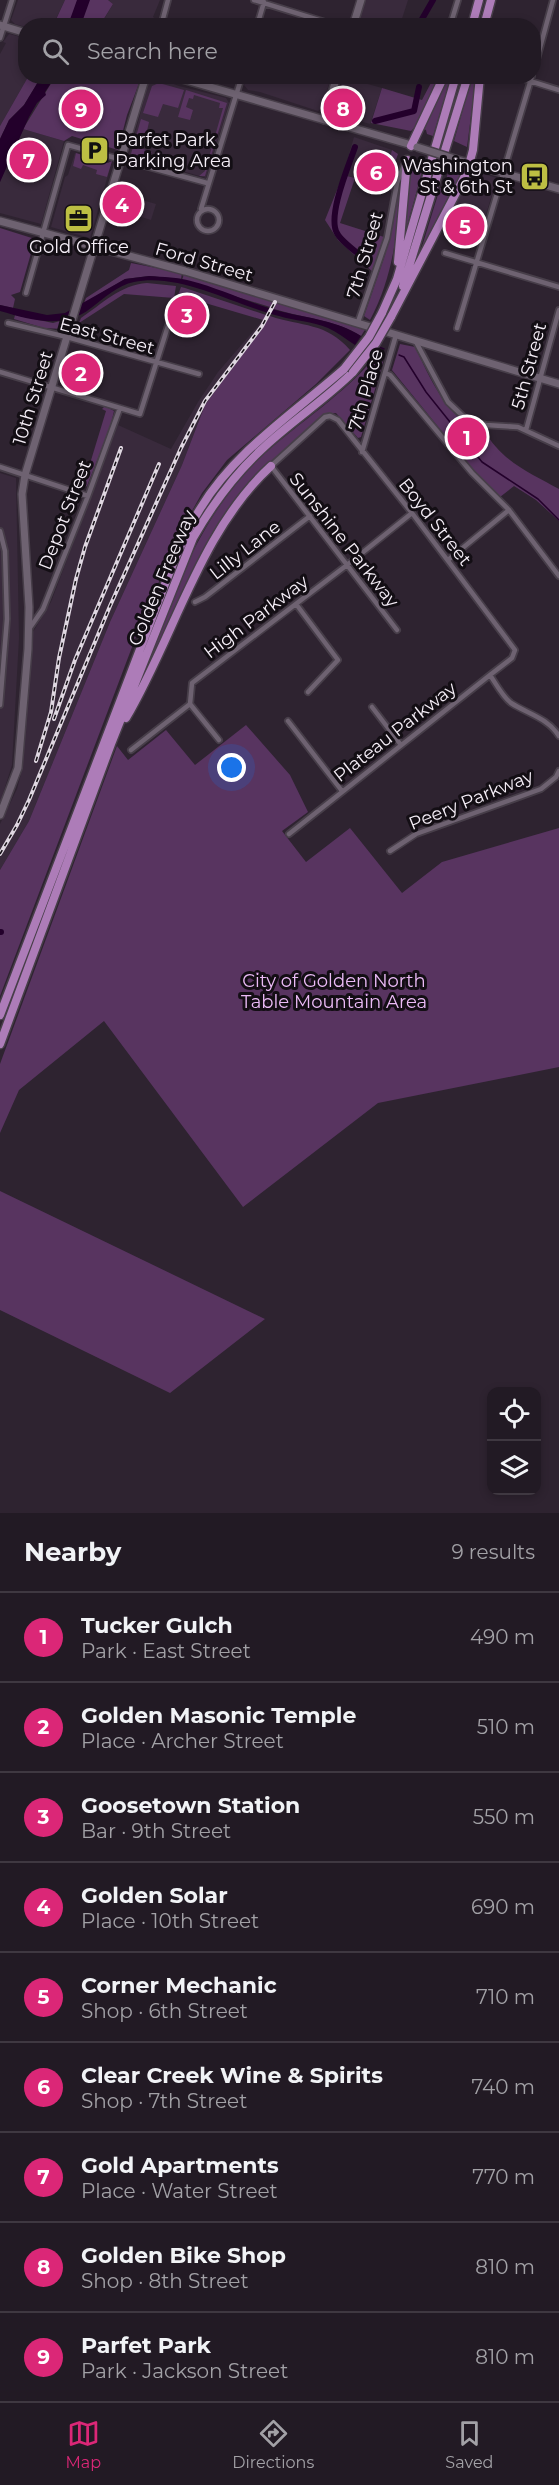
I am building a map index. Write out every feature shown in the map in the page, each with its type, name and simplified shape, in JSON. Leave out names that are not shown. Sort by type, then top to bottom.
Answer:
[{"type":"highway","points":[[486,18],[491,0]]},
{"type":"highway","points":[[414,146],[441,84]]},
{"type":"highway","name":"Golden Freeway","points":[[0,1044],[111,744],[193,538],[226,486],[257,453],[353,372],[376,343],[387,315],[454,84]]},
{"type":"highway","name":"Golden Freeway","points":[[0,1015],[160,594],[187,532],[213,490],[236,462],[255,443],[344,369],[387,315],[404,284],[466,84]]},
{"type":"highway","points":[[387,315],[455,197],[470,163],[479,84]]},
{"type":"highway","points":[[397,279],[407,160]]},
{"type":"highway","points":[[111,744],[148,681],[186,596],[211,549],[247,490],[271,466]]},
{"type":"street","points":[[0,38],[12,0]]},
{"type":"street","points":[[163,18],[168,0]]},
{"type":"street","points":[[254,0],[264,1],[314,18]]},
{"type":"street","points":[[355,18],[361,0]]},
{"type":"street","points":[[452,18],[458,0]]},
{"type":"street","points":[[541,44],[553,0]]},
{"type":"street","points":[[259,18],[264,1]]},
{"type":"street","points":[[2,26],[18,31]]},
{"type":"street","points":[[541,83],[559,90]]},
{"type":"street","name":"10th Street","points":[[2,811],[14,782],[20,749],[29,629],[22,500],[25,475],[144,84]]},
{"type":"street","points":[[201,84],[559,189]]},
{"type":"street","points":[[202,211],[209,209],[218,215],[218,222],[212,230],[205,231],[199,226],[197,220],[202,211],[207,183],[240,84]]},
{"type":"street","points":[[324,120],[335,84]]},
{"type":"street","points":[[456,328],[501,172],[507,164],[530,84]]},
{"type":"street","points":[[26,292],[68,145],[207,183]]},
{"type":"street","points":[[407,160],[414,146]]},
{"type":"street","name":"7th Street","points":[[358,322],[381,258],[397,183],[401,169],[407,160]]},
{"type":"street","name":"Ford Street","points":[[0,221],[358,322],[416,342]]},
{"type":"street","points":[[444,253],[559,287]]},
{"type":"street","points":[[0,372],[140,414],[175,304]]},
{"type":"street","name":"5th Street","points":[[526,430],[559,310]]},
{"type":"street","name":"East Street","points":[[8,323],[67,337],[199,375]]},
{"type":"street","name":"7th Place","points":[[362,452],[396,335]]},
{"type":"street","points":[[416,342],[559,384]]},
{"type":"street","points":[[416,342],[448,402],[468,421],[526,430],[559,446]]},
{"type":"street","points":[[385,372],[390,375],[472,473],[509,510],[559,576]]},
{"type":"street","name":"Depot Street","points":[[29,629],[43,609],[120,408]]},
{"type":"street","name":"Boyd Street","points":[[271,466],[321,420],[330,416],[338,420],[412,513],[515,650]]},
{"type":"street","name":"Sunshine Parkway","points":[[271,466],[397,630]]},
{"type":"street","points":[[0,467],[88,496]]},
{"type":"street","points":[[448,560],[509,510]]},
{"type":"street","name":"High Parkway","points":[[190,704],[192,683],[412,513]]},
{"type":"street","name":"Lilly Lane","points":[[195,602],[205,597],[310,516]]},
{"type":"street","points":[[0,531],[4,541],[8,619],[0,705]]},
{"type":"street","points":[[296,604],[338,660],[308,692]]},
{"type":"street","name":"Plateau Parkway","points":[[289,834],[512,658],[515,650]]},
{"type":"street","points":[[490,675],[509,701],[554,727],[559,736]]},
{"type":"street","points":[[130,750],[190,704],[219,740]]},
{"type":"street","points":[[372,707],[401,745]]},
{"type":"street","points":[[288,721],[342,791]]},
{"type":"street","name":"Peery Parkway","points":[[390,851],[416,834],[541,789],[558,777],[559,771]]},
{"type":"shaded area","points":[[18,0],[65,0],[56,18],[18,18],[18,25],[11,20]]},
{"type":"shaded area","points":[[77,0],[90,0],[84,18],[71,18]]},
{"type":"shaded area","points":[[108,0],[160,0],[154,18],[105,18],[113,4]]},
{"type":"shaded area","points":[[365,0],[408,0],[402,18],[360,18]]},
{"type":"shaded area","points":[[9,34],[18,36],[18,84],[24,84],[0,126],[0,54],[6,43],[3,42]]},
{"type":"shaded area","points":[[37,84],[50,84],[45,92],[46,95],[37,103],[29,117],[0,182],[0,139],[9,120],[24,105]]},
{"type":"shaded area","points":[[148,84],[174,84],[226,98],[229,103],[206,178],[129,155]]},
{"type":"shaded area","points":[[329,84],[322,108],[318,111],[248,90],[244,85]]},
{"type":"shaded area","points":[[341,84],[368,84],[382,88],[370,124],[335,114],[333,107],[338,99]]},
{"type":"shaded area","points":[[23,129],[64,141],[41,224],[0,213],[0,182]]},
{"type":"shaded area","points":[[354,137],[392,150],[382,184],[343,175]]},
{"type":"shaded area","points":[[75,153],[108,163],[112,161],[90,238],[51,227],[65,177],[68,175]]},
{"type":"shaded area","points":[[480,173],[497,178],[478,241],[443,230],[466,185]]},
{"type":"shaded area","points":[[118,193],[156,204],[151,220],[113,208]]},
{"type":"shaded area","points":[[149,276],[191,281],[271,309],[333,323],[361,336],[355,345],[335,332],[310,322],[285,318],[188,285],[151,280],[122,286],[80,315],[69,319],[35,320],[0,311],[0,305],[47,315],[65,313],[125,279]]},
{"type":"shaded area","points":[[273,301],[276,303],[269,319],[205,405],[182,465],[110,622],[29,821],[0,870],[0,824],[17,789],[22,770],[33,632],[51,602],[118,425],[171,449],[218,372],[263,320]]},
{"type":"shaded area","points":[[0,473],[16,478],[19,638],[12,765],[0,803]]},
{"type":"green space","points":[[65,0],[108,0],[113,4],[104,18],[57,18]]},
{"type":"green space","points":[[24,84],[37,84],[24,105],[9,120],[0,139],[0,126]]},
{"type":"green space","points":[[51,84],[138,84],[118,150],[72,136],[64,141],[23,129]]},
{"type":"green space","points":[[163,84],[184,90],[178,108],[163,104],[158,117],[143,113],[152,86]]},
{"type":"green space","points":[[430,84],[437,84],[416,126],[411,131],[371,123],[382,88],[422,100]]},
{"type":"green space","points":[[443,84],[449,84],[433,136],[421,128]]},
{"type":"green space","points":[[470,84],[475,84],[467,147],[454,141]]},
{"type":"green space","points":[[186,90],[227,103],[205,176],[199,176],[205,171],[223,108],[219,108],[220,103],[194,95],[193,99],[189,98],[186,107],[193,110],[190,120],[178,117]]},
{"type":"green space","points":[[141,119],[149,122],[143,149],[152,152],[150,160],[131,154]]},
{"type":"green space","points":[[392,150],[398,154],[394,165],[393,191],[381,187]]},
{"type":"green space","points":[[35,153],[49,157],[45,172],[18,164],[19,158],[32,162]]},
{"type":"green space","points":[[76,153],[108,163],[112,161],[107,177],[96,174],[97,170],[83,165],[81,169],[73,166]]},
{"type":"green space","points":[[412,164],[423,168],[403,241]]},
{"type":"green space","points":[[404,171],[390,266],[379,302],[370,320],[364,316],[385,255],[401,176]]},
{"type":"green space","points":[[460,171],[460,176],[420,253],[440,188],[443,189],[448,173],[454,174]]},
{"type":"green space","points":[[343,175],[355,178],[340,223],[384,237],[374,273],[338,240],[325,220]]},
{"type":"green space","points":[[0,228],[35,239],[20,292],[11,295],[15,299],[13,308],[0,305]]},
{"type":"green space","points":[[131,263],[182,273],[181,279],[149,276],[125,279],[84,303],[86,298],[129,270]]},
{"type":"green space","points":[[184,274],[273,301],[270,307],[182,280]]},
{"type":"green space","points":[[147,283],[176,286],[174,298],[124,294],[79,323],[81,318],[120,291]]},
{"type":"green space","points":[[181,287],[266,315],[263,320],[178,295]]},
{"type":"green space","points":[[276,303],[366,328],[361,336],[341,326],[274,309]]},
{"type":"green space","points":[[15,315],[53,323],[67,319],[63,329],[44,328],[14,319]]},
{"type":"green space","points":[[270,316],[323,330],[332,334],[350,350],[316,384],[227,460],[202,493],[183,527],[143,618],[0,996],[0,870],[29,821],[110,622],[182,465],[205,405]]},
{"type":"green space","points":[[400,344],[415,347],[441,397],[460,418],[484,429],[498,449],[516,465],[559,489],[559,521],[536,500],[514,486],[500,497],[474,471],[392,370]]},
{"type":"green space","points":[[374,358],[383,362],[361,437],[358,438],[336,413],[324,414],[250,483],[144,681],[164,619],[189,559],[204,530],[222,503],[241,477],[264,454],[335,396]]},
{"type":"green space","points":[[105,406],[114,411],[110,428],[87,486],[83,488],[79,483],[85,480],[106,411],[102,409]]},
{"type":"green space","name":"City of Golden North Table Mountain Area","points":[[246,725],[290,775],[308,812],[282,831],[306,862],[350,828],[402,893],[442,862],[559,828],[559,1067],[378,1103],[243,1207],[104,1021],[19,1090],[0,1133],[0,1064],[117,746],[128,760],[166,730],[195,765]]},
{"type":"green space","points":[[0,1191],[265,1319],[170,1393],[0,1310]]},
{"type":"waterway","points":[[423,18],[433,0]]},
{"type":"waterway","points":[[375,121],[414,111],[419,87]]},
{"type":"waterway","points":[[355,147],[340,190],[335,225],[337,233],[343,240],[368,262]]},
{"type":"waterway","points":[[379,347],[384,349]]},
{"type":"waterway","points":[[399,355],[404,357],[426,392],[482,462],[538,499],[559,520]]},
{"type":"railway","points":[[0,854],[29,800],[110,606],[181,448],[205,401],[262,326],[275,302]]},
{"type":"railway","points":[[36,761],[51,712],[59,658],[76,579],[85,547],[121,448]]},
{"type":"railway","points":[[54,719],[75,660],[159,464]]},
{"type":"place","name":"Golden Bike Shop","points":[[343,108]]},
{"type":"place","name":"Parfet Park","points":[[81,109]]},
{"type":"place","name":"Parfet Park Parking Area","points":[[94,150]]},
{"type":"place","name":"Gold Apartments","points":[[29,160]]},
{"type":"place","name":"Clear Creek Wine & Spirits","points":[[376,172]]},
{"type":"place","name":"Washington St & 6th St","points":[[534,176]]},
{"type":"place","name":"Golden Solar","points":[[122,204]]},
{"type":"place","name":"Gold Office","points":[[79,218]]},
{"type":"place","name":"Corner Mechanic","points":[[465,226]]},
{"type":"place","name":"Goosetown Station","points":[[187,315]]},
{"type":"place","name":"Golden Masonic Temple","points":[[81,373]]},
{"type":"place","name":"Tucker Gulch","points":[[467,437]]}]
